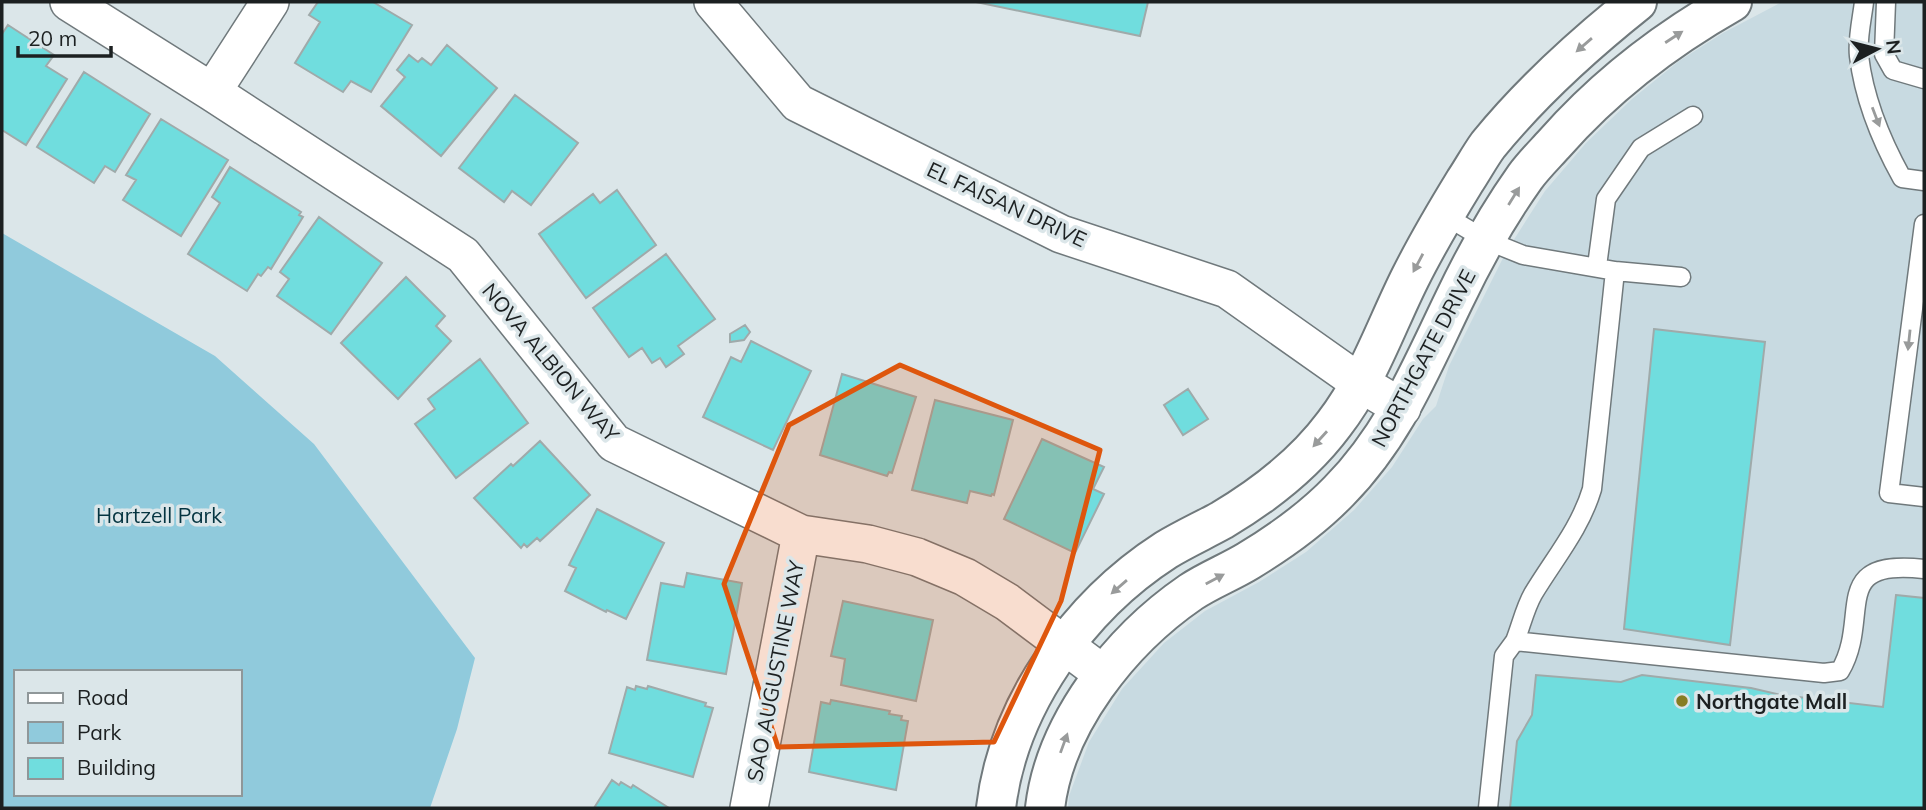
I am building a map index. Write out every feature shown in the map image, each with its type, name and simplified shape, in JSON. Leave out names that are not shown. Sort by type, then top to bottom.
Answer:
[{"type":"street","name":"NOVA ALBION WAY","points":[[69,2],[463,255],[614,443],[801,534],[868,544],[917,557],[965,577],[997,596],[1103,674]]},
{"type":"street","points":[[212,92],[270,2]]},
{"type":"street","name":"EL FAISAN DRIVE","points":[[713,2],[798,103],[1061,234],[1227,289],[1360,383],[1402,408]]},
{"type":"street","name":"NORTHGATE DRIVE","points":[[996,808],[999,779],[1024,710],[1064,645],[1115,590],[1165,550],[1263,493],[1303,458],[1334,424],[1360,383],[1410,278],[1444,215],[1487,147],[1534,93],[1584,44],[1637,2]]},
{"type":"street","name":"NORTHGATE DRIVE","points":[[1045,808],[1047,791],[1068,732],[1103,674],[1147,627],[1192,592],[1247,562],[1292,533],[1338,493],[1373,453],[1402,408],[1486,240],[1526,176],[1569,127],[1617,82],[1666,42],[1732,2]]},
{"type":"street","name":"SAO AUGUSTINE WAY","points":[[749,808],[801,534]]},
{"type":"lane","points":[[1864,2],[1859,54],[1869,100],[1891,158],[1902,178],[1924,181]]},
{"type":"lane","points":[[1886,2],[1884,54],[1893,70],[1924,79]]},
{"type":"lane","points":[[1597,266],[1606,199],[1641,148],[1693,116]]},
{"type":"lane","points":[[1444,215],[1486,240],[1523,255],[1615,271],[1681,277]]},
{"type":"lane","points":[[1924,224],[1889,493],[1924,497]]},
{"type":"lane","points":[[1488,808],[1504,656],[1515,641],[1531,597],[1554,565],[1586,510],[1592,489],[1615,271]]},
{"type":"lane","points":[[1515,641],[1824,673],[1840,670],[1850,654],[1857,590],[1873,572],[1898,566],[1924,569]]},
{"type":"highlighted area","points":[[900,365],[1100,450],[1061,601],[994,742],[778,747],[724,584],[789,425]]},
{"type":"shaded area","points":[[1782,2],[1924,2],[1924,808],[1068,808],[1069,796],[1089,742],[1122,689],[1164,643],[1205,611],[1259,582],[1306,552],[1354,510],[1392,467],[1423,419],[1436,406],[1449,366],[1506,252],[1545,191],[1586,143],[1632,99],[1679,61],[1723,33]]},
{"type":"green space","name":"Hartzell Park","points":[[2,233],[215,356],[314,444],[475,658],[457,729],[430,808],[2,808]]},
{"type":"building","points":[[318,2],[373,2],[412,25],[371,92],[351,81],[343,92],[295,63],[320,22],[309,15]]},
{"type":"building","points":[[976,2],[1148,2],[1140,36]]},
{"type":"building","points":[[8,25],[54,55],[46,66],[67,79],[26,145],[2,130],[2,34]]},
{"type":"building","points":[[447,45],[497,88],[441,156],[381,106],[405,77],[397,70],[409,55],[418,62],[422,58],[431,65]]},
{"type":"building","points":[[84,72],[150,114],[115,172],[105,166],[94,183],[37,147]]},
{"type":"building","points":[[515,95],[578,143],[531,205],[512,191],[504,202],[459,168]]},
{"type":"building","points":[[161,119],[228,160],[181,236],[123,200],[136,180],[126,175]]},
{"type":"building","points":[[230,167],[301,212],[299,215],[303,217],[271,269],[268,267],[261,276],[258,274],[247,291],[188,254],[220,203],[212,197]]},
{"type":"building","points":[[617,190],[656,245],[586,298],[539,234],[593,194],[600,203]]},
{"type":"building","points":[[319,217],[382,263],[331,334],[277,296],[289,279],[280,272]]},
{"type":"building","points":[[666,254],[715,319],[678,346],[684,354],[666,367],[660,358],[652,363],[642,348],[629,357],[593,308]]},
{"type":"building","points":[[406,277],[445,316],[436,326],[451,341],[398,399],[341,343]]},
{"type":"building","points":[[745,325],[750,332],[744,340],[730,342],[730,334]]},
{"type":"building","points":[[1654,329],[1765,342],[1730,645],[1624,629]]},
{"type":"building","points":[[751,341],[811,371],[773,450],[703,417],[731,357],[741,362]]},
{"type":"building","points":[[480,359],[528,423],[456,478],[415,424],[435,409],[428,399]]},
{"type":"building","points":[[842,374],[916,397],[892,473],[889,472],[887,476],[820,455]]},
{"type":"building","points":[[1188,389],[1208,419],[1183,435],[1164,405]]},
{"type":"building","points":[[935,400],[1013,420],[994,495],[970,491],[967,503],[912,490]]},
{"type":"building","points":[[1042,439],[1104,467],[1093,489],[1104,494],[1075,553],[1004,519]]},
{"type":"building","points":[[540,441],[590,495],[540,541],[537,538],[527,547],[524,544],[521,548],[474,498]]},
{"type":"building","points":[[597,509],[664,543],[626,619],[565,591],[576,568],[569,565]]},
{"type":"building","points":[[687,573],[742,583],[726,674],[647,660],[661,583],[684,587]]},
{"type":"building","name":"Northgate Mall","points":[[1896,595],[1924,598],[1924,808],[1510,808],[1517,741],[1532,715],[1536,675],[1621,682],[1642,675],[1883,707]]},
{"type":"building","points":[[843,601],[933,620],[916,701],[841,685],[845,659],[831,656]]},
{"type":"building","points":[[636,686],[647,689],[648,686],[706,703],[705,706],[713,708],[693,777],[609,753],[627,687],[635,690]]},
{"type":"building","points":[[831,700],[890,711],[889,714],[902,716],[901,720],[908,721],[896,790],[809,772],[821,702],[830,704]]},
{"type":"building","points":[[612,780],[631,788],[633,785],[669,808],[594,808]]},
{"type":"place","name":"Northgate Mall","points":[[1682,701]]}]
